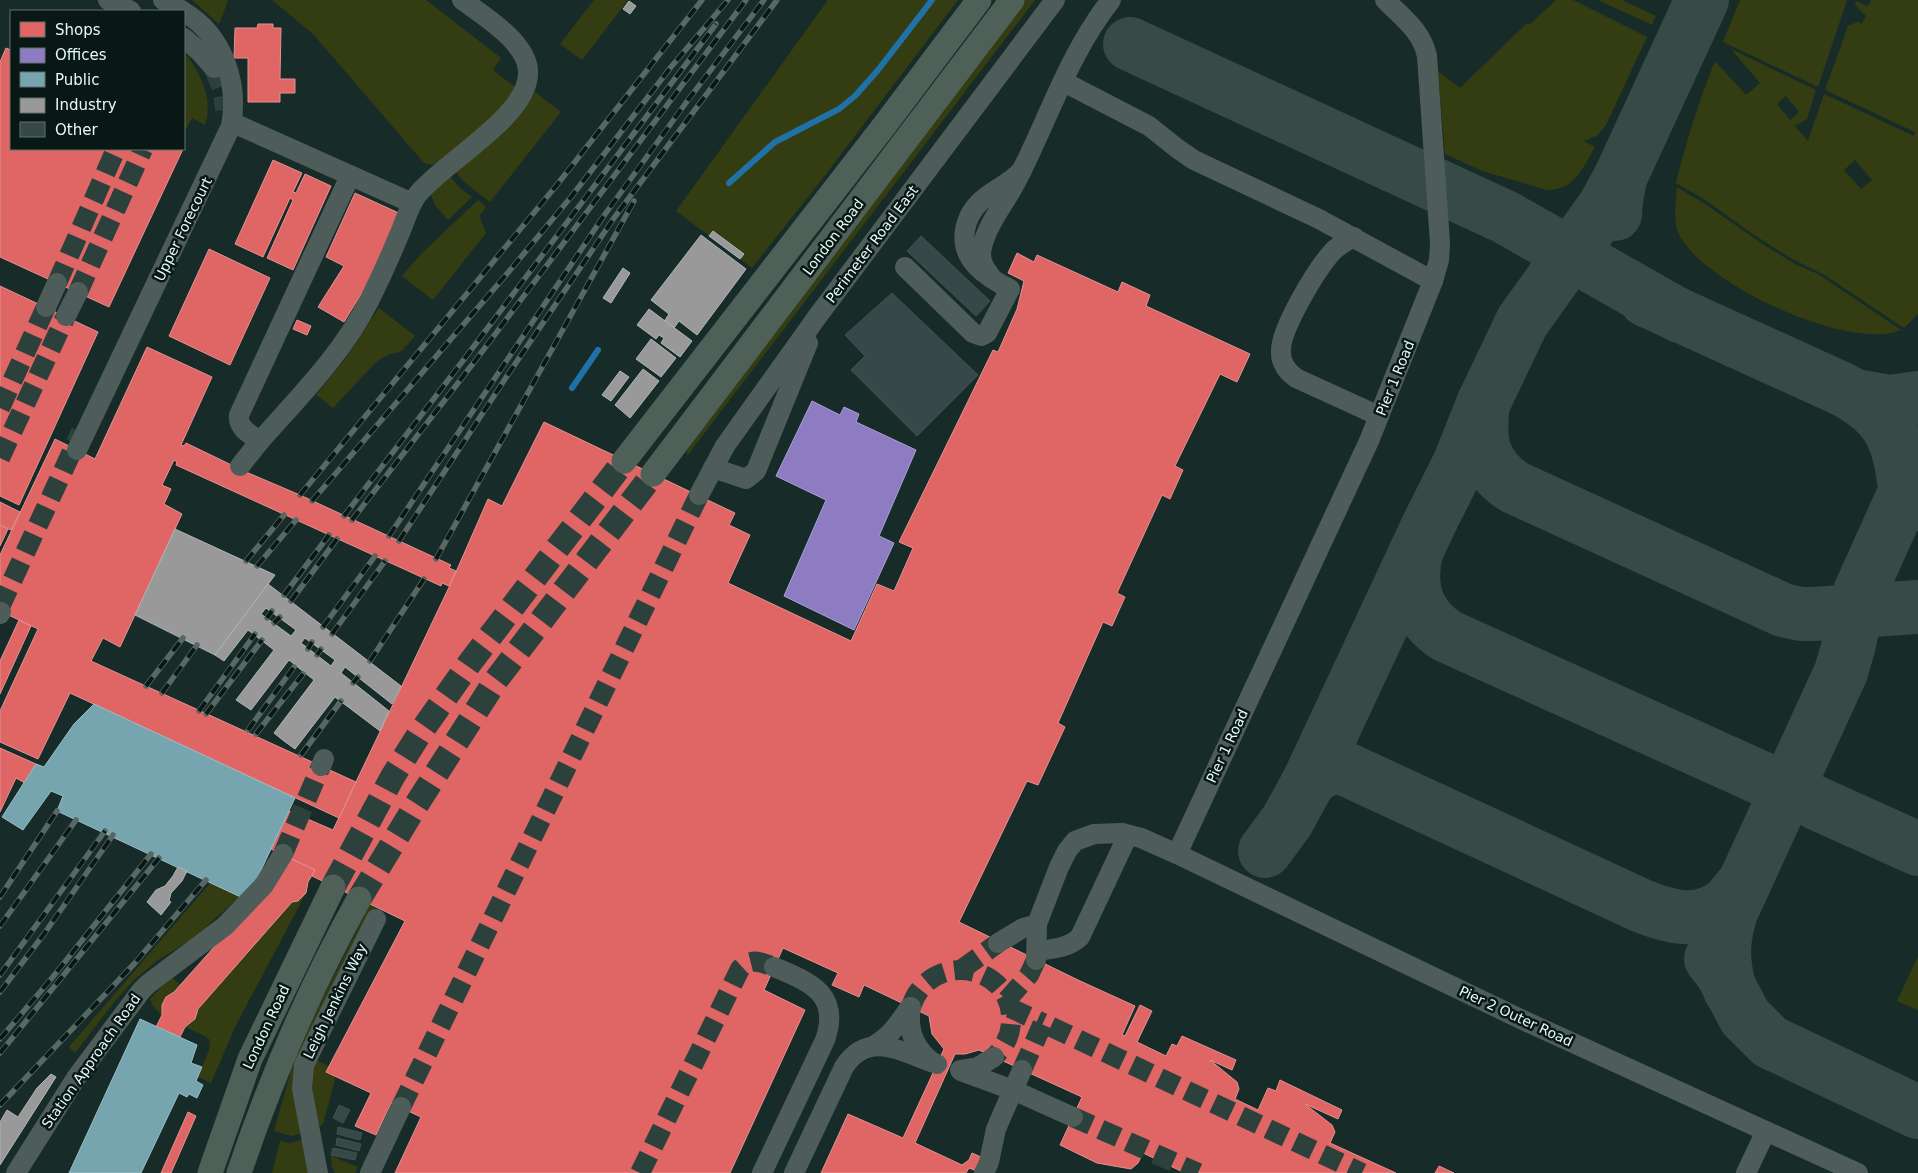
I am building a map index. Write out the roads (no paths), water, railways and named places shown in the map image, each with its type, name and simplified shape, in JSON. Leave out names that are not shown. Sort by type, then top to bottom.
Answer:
[{"type":"main road","name":"London Road","points":[[624,461],[884,126],[979,0]]},
{"type":"main road","name":"London Road","points":[[653,474],[1012,0]]},
{"type":"main road","name":"London Road","points":[[210,1173],[250,1059],[334,887]]},
{"type":"main road","name":"London Road","points":[[239,1173],[265,1098],[291,1034],[359,899]]},
{"type":"street","points":[[108,0],[129,10]]},
{"type":"street","name":"Upper Forecourt","points":[[163,0],[182,10]]},
{"type":"street","points":[[240,466],[335,354],[351,331],[369,302],[417,195],[436,174],[486,134],[507,114],[520,98],[527,84],[527,61],[518,48],[504,32],[462,0]]},
{"type":"street","name":"Perimeter Road East","points":[[699,495],[712,468],[726,446],[817,317],[1055,0]]},
{"type":"street","points":[[905,267],[968,328],[981,336],[985,336],[990,330],[1011,290],[977,267],[970,259],[964,244],[966,228],[971,214],[978,204],[1022,170],[1083,42],[1111,0]]},
{"type":"street","name":"Pier 1 Road","points":[[1177,854],[1379,416],[1433,281],[1439,260],[1440,243],[1427,56],[1423,42],[1417,32],[1385,0]]},
{"type":"street","name":"Upper Forecourt","points":[[77,450],[230,126],[233,105],[232,86],[223,56],[205,28],[185,12]]},
{"type":"street","points":[[185,39],[214,68]]},
{"type":"street","points":[[1064,82],[1149,126],[1178,150],[1194,160],[1319,219],[1433,281]]},
{"type":"street","points":[[240,126],[412,203]]},
{"type":"street","points":[[260,441],[240,426],[239,415],[350,176]]},
{"type":"street","points":[[1354,237],[1341,244],[1332,252],[1308,287],[1287,330],[1281,353],[1286,369],[1296,378],[1379,416]]},
{"type":"street","points":[[46,307],[57,283]]},
{"type":"street","points":[[66,316],[78,292]]},
{"type":"street","points":[[712,468],[746,479],[756,471],[817,317]]},
{"type":"street","points":[[1115,832],[1128,834],[1080,937],[1072,944],[1036,955],[1037,924],[1059,867],[1070,846],[1094,834],[1115,832]]},
{"type":"street","name":"Pier 2 Outer Road","points":[[1128,834],[1177,854],[1527,1022],[1858,1173]]},
{"type":"street","name":"Station Approach Road","points":[[16,1173],[76,1078],[141,991],[225,926],[264,885],[283,854]]},
{"type":"street","name":"Leigh Jenkins Way","points":[[318,1173],[302,1089],[304,1065],[376,919]]},
{"type":"street","points":[[998,943],[1023,928],[1037,924]]},
{"type":"street","points":[[762,1173],[825,1040],[830,1019],[827,1003],[819,991],[807,982],[774,967]]},
{"type":"street","points":[[794,1173],[844,1066],[857,1052],[883,1041],[911,1007],[910,1024],[914,1040],[923,1054],[937,1064]]},
{"type":"street","points":[[873,1046],[890,1047],[937,1064],[961,1070],[1013,1090],[1073,1117]]},
{"type":"street","points":[[961,1070],[978,1067],[994,1057]]},
{"type":"street","points":[[984,1173],[996,1129],[1022,1070]]},
{"type":"street","points":[[370,1173],[401,1107]]},
{"type":"street","points":[[1746,1173],[1766,1131]]},
{"type":"waterway","points":[[729,183],[775,142],[839,109],[855,96],[878,70],[932,0]]},
{"type":"waterway","points":[[572,388],[598,350]]},
{"type":"tunnel","points":[[214,68],[223,91],[225,110]]},
{"type":"tunnel","points":[[57,283],[116,150]]},
{"type":"tunnel","points":[[78,292],[143,150]]},
{"type":"tunnel","points":[[0,408],[46,307]]},
{"type":"tunnel","points":[[0,458],[66,316]]},
{"type":"tunnel","points":[[0,607],[81,432]]},
{"type":"tunnel","points":[[333,887],[393,776],[418,736],[469,664],[624,461]]},
{"type":"tunnel","points":[[359,899],[496,680],[653,474]]},
{"type":"tunnel","points":[[401,1107],[699,495]]},
{"type":"tunnel","points":[[283,854],[321,766]]},
{"type":"tunnel","points":[[962,969],[998,943]]},
{"type":"tunnel","points":[[1007,1000],[1029,975],[1036,960]]},
{"type":"tunnel","points":[[640,1173],[740,969],[752,962],[760,962],[774,967]]},
{"type":"tunnel","points":[[911,1007],[921,989],[935,977],[952,971],[969,971],[986,976],[1000,987],[1009,1003],[1011,1023],[1006,1042],[994,1057]]},
{"type":"tunnel","points":[[1010,1008],[1043,1023]]},
{"type":"tunnel","points":[[1022,1070],[1043,1023],[1362,1173]]},
{"type":"tunnel","points":[[1073,1117],[1198,1173]]},
{"type":"railway","points":[[300,495],[556,186],[702,0]]},
{"type":"railway","points":[[312,501],[571,197],[671,67],[728,0]]},
{"type":"railway","points":[[352,520],[475,361],[746,0]]},
{"type":"railway","points":[[389,536],[603,217],[764,0]]},
{"type":"railway","points":[[399,541],[507,376],[614,218],[777,0]]},
{"type":"railway","points":[[344,516],[716,24]]},
{"type":"railway","points":[[436,559],[634,201]]},
{"type":"railway","points":[[246,561],[284,515]]},
{"type":"railway","points":[[257,566],[296,520]]},
{"type":"railway","points":[[284,595],[329,535]]},
{"type":"railway","points":[[291,601],[337,539]]},
{"type":"railway","points":[[323,627],[375,556]]},
{"type":"railway","points":[[332,634],[385,561]]},
{"type":"railway","points":[[370,661],[424,579]]},
{"type":"railway","points":[[267,618],[272,611]]},
{"type":"railway","points":[[274,623],[280,617]]},
{"type":"railway","points":[[199,711],[255,634]]},
{"type":"railway","points":[[146,686],[183,638]]},
{"type":"railway","points":[[206,714],[262,640]]},
{"type":"railway","points":[[308,649],[312,642]]},
{"type":"railway","points":[[162,693],[197,645]]},
{"type":"railway","points":[[317,655],[321,649]]},
{"type":"railway","points":[[248,730],[294,667]]},
{"type":"railway","points":[[256,734],[303,674]]},
{"type":"railway","points":[[353,683],[358,677]]},
{"type":"railway","points":[[301,755],[341,701]]},
{"type":"railway","points":[[0,897],[57,811]]},
{"type":"railway","points":[[0,926],[76,820]]},
{"type":"railway","points":[[0,975],[105,831]]},
{"type":"railway","points":[[0,992],[44,934],[113,835]]},
{"type":"railway","points":[[0,1039],[52,978],[151,854]]},
{"type":"railway","points":[[0,1053],[159,858]]},
{"type":"railway","points":[[0,1105],[134,964],[206,880]]}]
